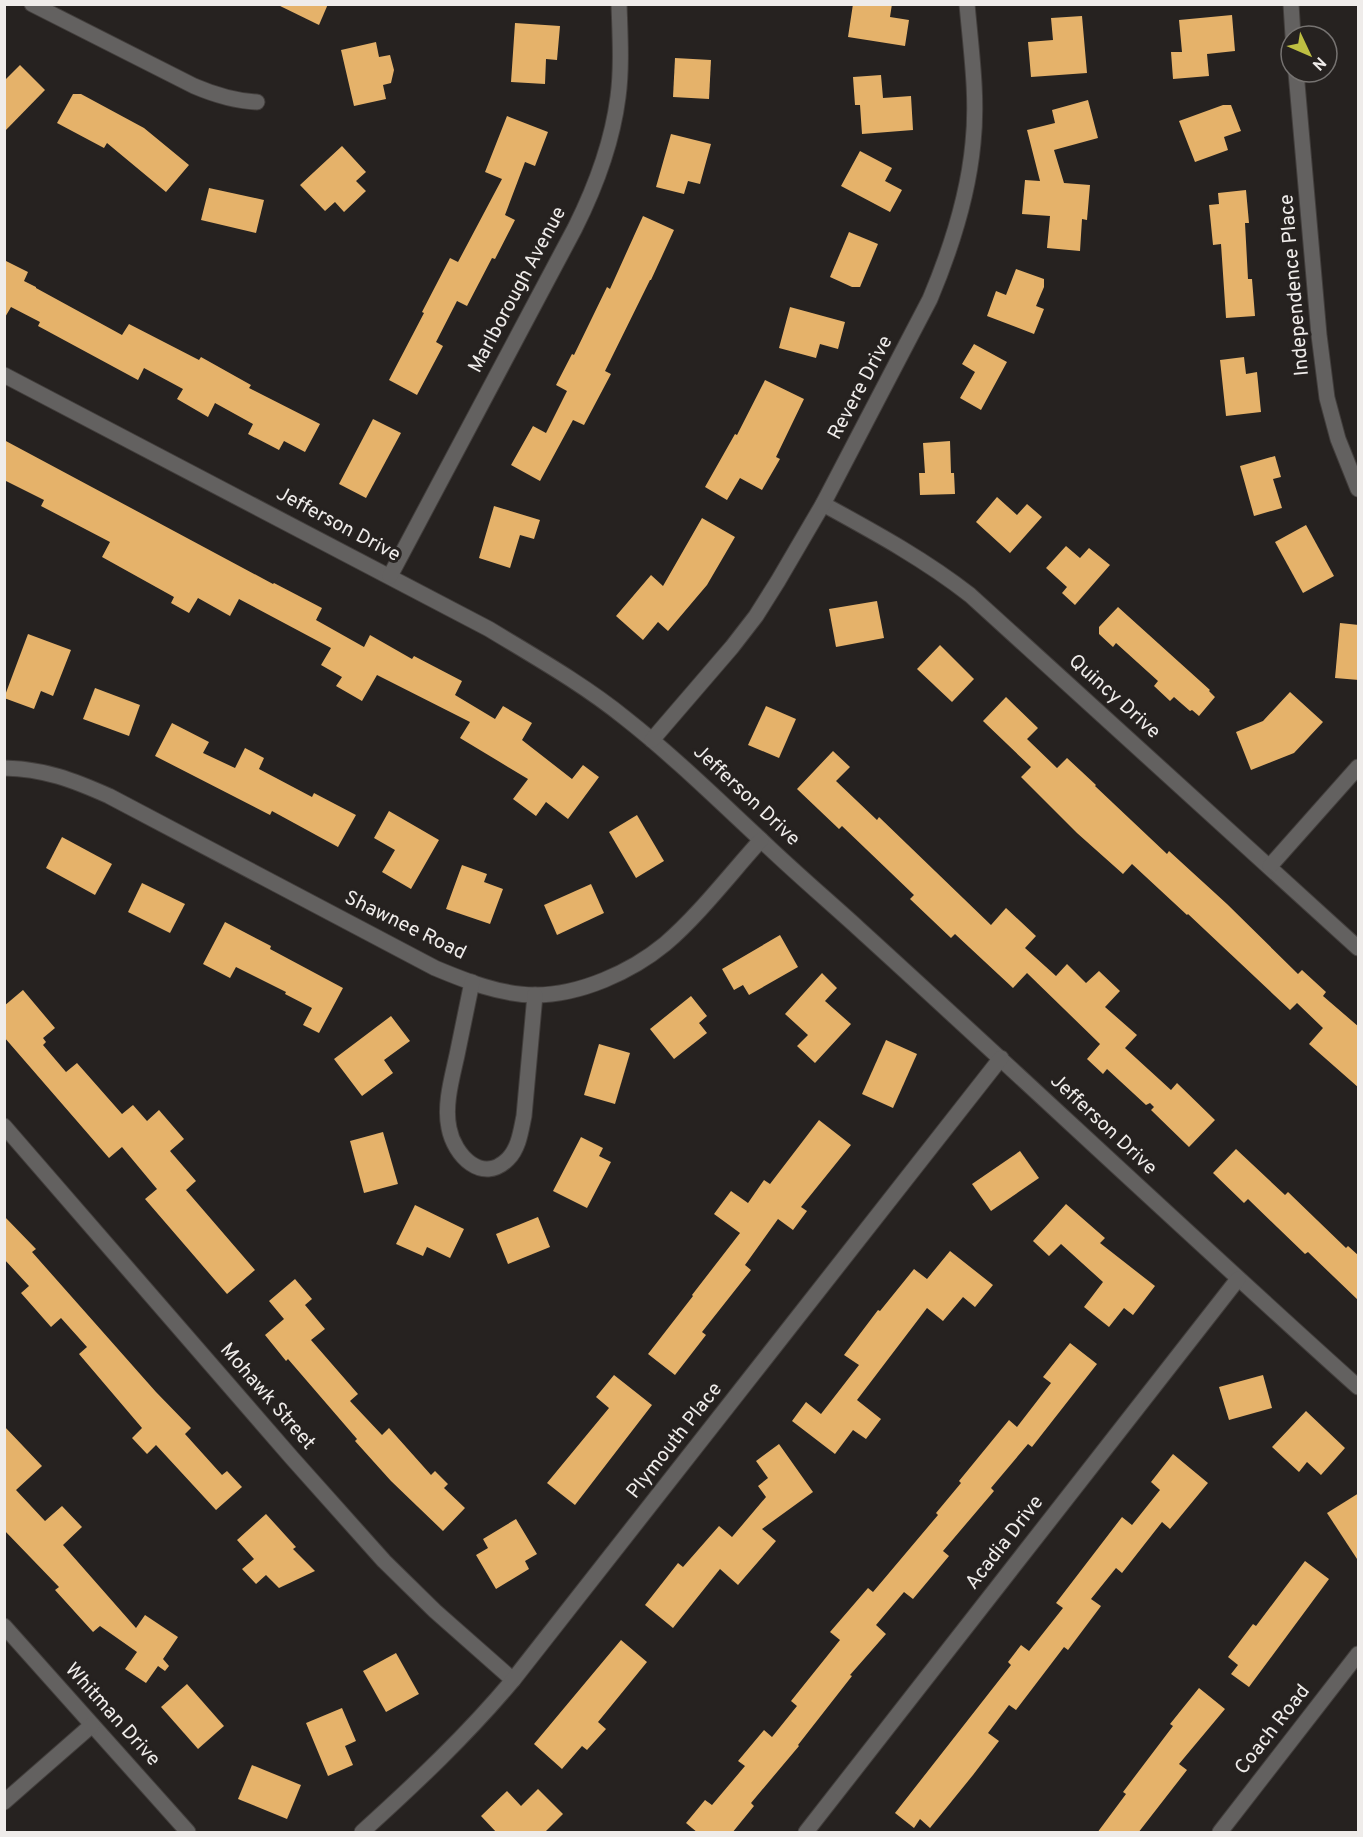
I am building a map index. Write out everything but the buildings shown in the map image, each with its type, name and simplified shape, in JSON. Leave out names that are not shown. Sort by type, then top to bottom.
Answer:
[{"type":"street","points":[[32,4],[218,96],[238,101],[257,102]]},
{"type":"street","name":"Marlborough Avenue","points":[[390,576],[575,228],[599,177],[618,95],[619,4]]},
{"type":"street","name":"Revere Drive","points":[[652,740],[756,616],[823,504],[930,298],[944,265],[958,220],[973,143],[974,83],[967,4]]},
{"type":"street","points":[[1291,4],[1292,24]]},
{"type":"street","name":"Independence Place","points":[[1297,84],[1319,335],[1327,398],[1338,439],[1359,489]]},
{"type":"street","name":"Jefferson Drive","points":[[4,375],[489,629],[592,693],[677,761],[1359,1387]]},
{"type":"street","name":"Quincy Drive","points":[[823,504],[888,539],[949,578],[1359,948]]},
{"type":"street","points":[[1270,866],[1359,767]]},
{"type":"street","name":"Shawnee Road","points":[[4,768],[29,769],[58,776],[92,789],[435,968],[496,989],[535,995],[591,984],[632,966],[648,956],[677,932],[761,840]]},
{"type":"street","points":[[472,982],[450,1088],[449,1127],[454,1143],[462,1156],[473,1166],[484,1169],[495,1167],[507,1159],[516,1147],[521,1132],[535,995]]},
{"type":"street","name":"Plymouth Place","points":[[362,1833],[465,1735],[513,1680],[1001,1058]]},
{"type":"street","name":"Mohawk Street","points":[[4,1126],[299,1467],[384,1561],[435,1611],[513,1680]]},
{"type":"street","name":"Acadia Drive","points":[[806,1833],[1238,1278]]},
{"type":"street","name":"Whitman Drive","points":[[4,1626],[188,1833]]},
{"type":"street","name":"Coach Road","points":[[1220,1833],[1359,1654]]},
{"type":"street","points":[[4,1802],[92,1725]]}]
